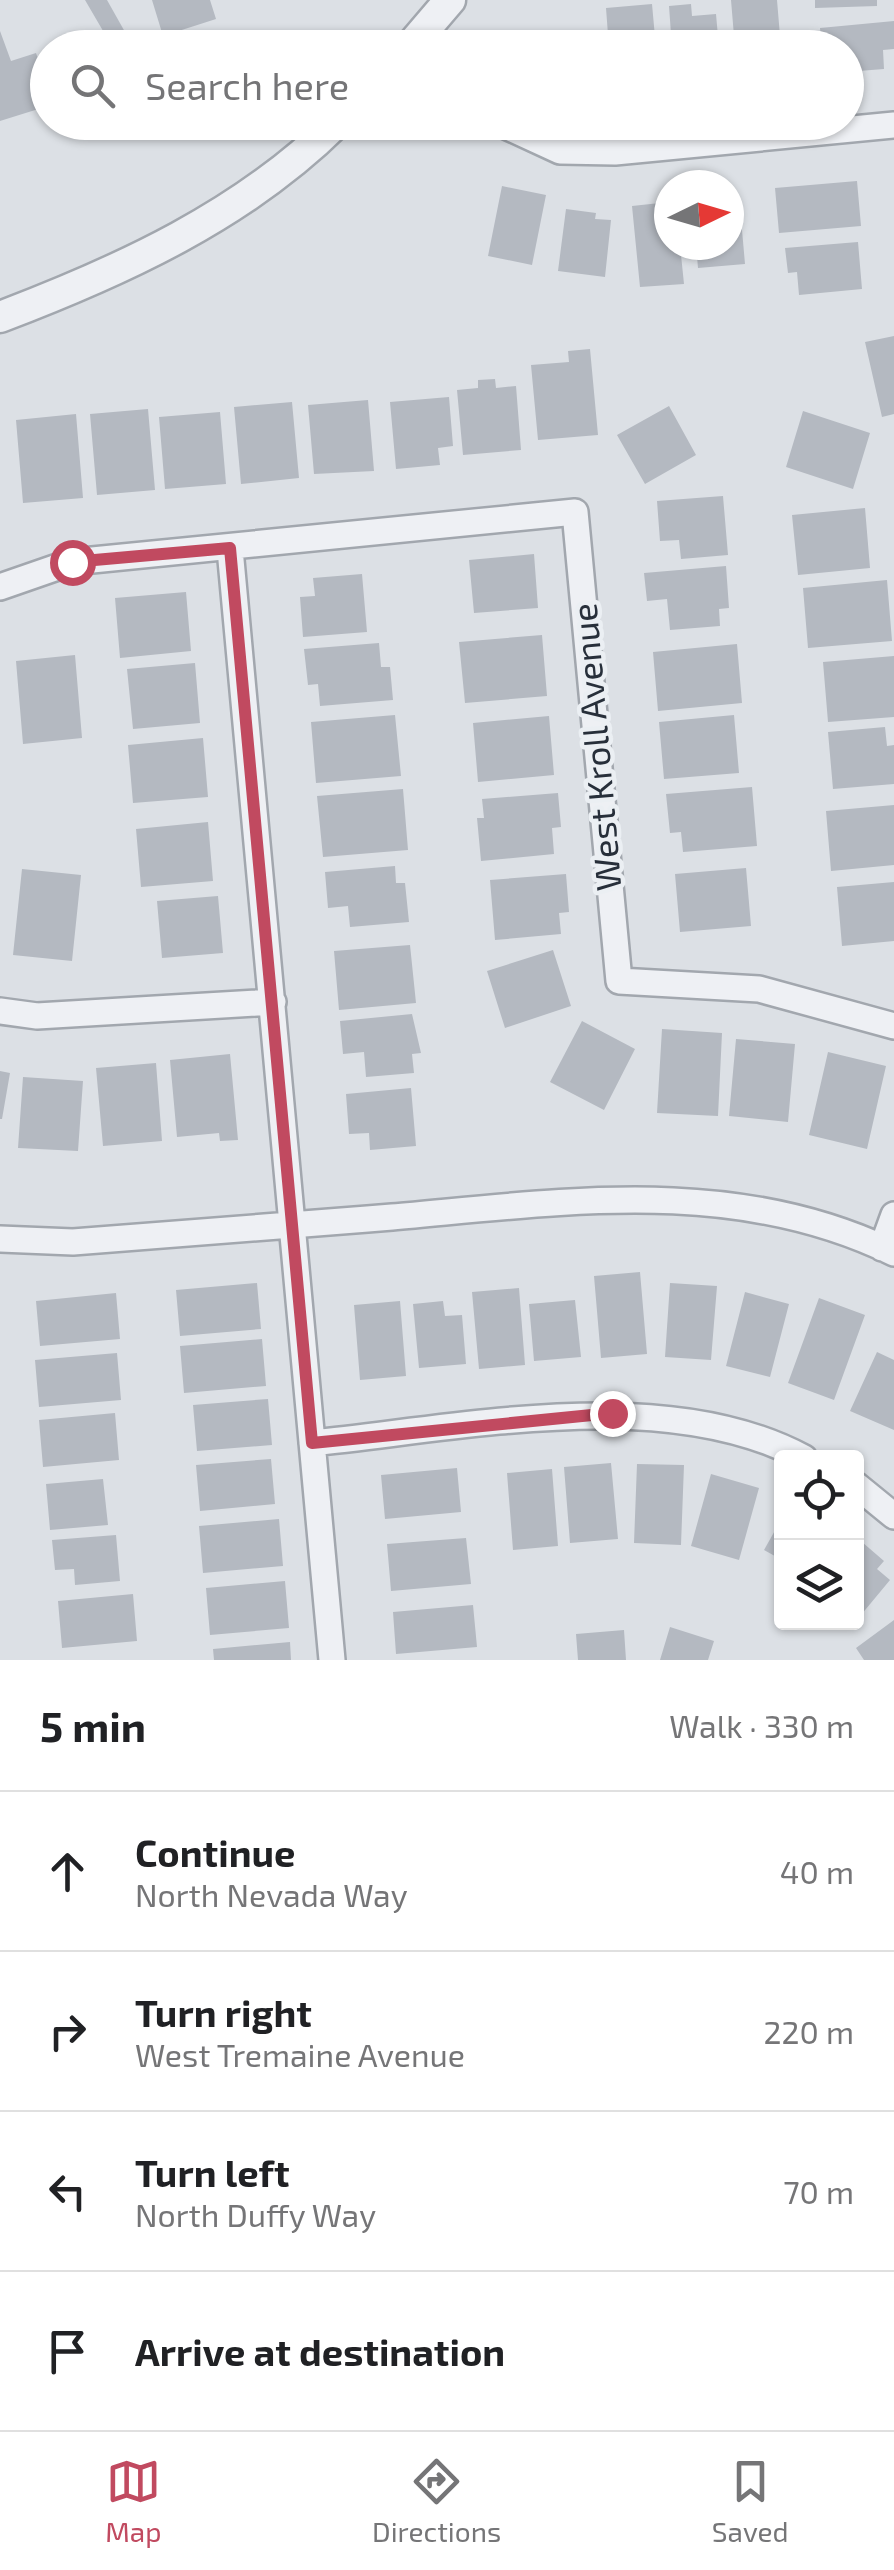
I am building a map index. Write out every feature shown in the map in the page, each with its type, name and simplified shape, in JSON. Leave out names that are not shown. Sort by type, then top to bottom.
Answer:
[{"type":"street","points":[[425,30],[450,0]]},
{"type":"street","points":[[864,129],[894,126]]},
{"type":"street","points":[[0,317],[95,280],[180,239],[306,153],[319,140]]},
{"type":"street","points":[[538,140],[560,150],[615,152],[744,140]]},
{"type":"street","name":"West Kroll Avenue","points":[[230,548],[575,512],[619,982],[760,989],[894,1026]]},
{"type":"street","points":[[0,587],[72,562],[230,548],[332,1660]]},
{"type":"street","points":[[0,1012],[37,1016],[273,1002]]},
{"type":"street","points":[[0,1240],[73,1242],[606,1198],[703,1200],[796,1218],[888,1251],[894,1215]]},
{"type":"street","points":[[312,1443],[612,1413],[694,1422],[780,1450]]},
{"type":"street","points":[[864,1492],[894,1516]]},
{"type":"building","points":[[85,0],[107,0],[124,30],[102,30]]},
{"type":"building","points":[[152,0],[210,0],[216,19],[182,30],[161,30]]},
{"type":"building","points":[[731,0],[777,0],[780,30],[734,30]]},
{"type":"building","points":[[815,0],[877,0],[877,6],[815,8]]},
{"type":"building","points":[[652,4],[654,30],[608,30],[606,8]]},
{"type":"building","points":[[691,4],[692,16],[716,14],[717,30],[671,30],[669,6]]},
{"type":"building","points":[[894,21],[894,49],[883,50],[884,69],[864,71],[864,30],[820,28]]},
{"type":"building","points":[[0,31],[11,61],[30,55],[30,112],[0,121]]},
{"type":"building","points":[[857,181],[861,226],[779,233],[775,188]]},
{"type":"building","points":[[502,186],[546,195],[532,265],[488,256]]},
{"type":"building","points":[[654,204],[654,260],[682,260],[684,284],[640,287],[632,206]]},
{"type":"building","points":[[566,209],[596,213],[595,219],[611,220],[605,277],[558,271]]},
{"type":"building","points":[[858,242],[862,289],[799,295],[797,272],[788,273],[785,248]]},
{"type":"building","points":[[744,253],[745,264],[698,268],[697,260],[744,260]]},
{"type":"building","points":[[894,336],[894,414],[882,417],[865,342]]},
{"type":"building","points":[[590,349],[598,435],[538,440],[531,365],[569,362],[568,351]]},
{"type":"building","points":[[495,379],[496,388],[516,386],[521,450],[463,455],[457,390],[478,388],[478,380]]},
{"type":"building","points":[[449,397],[453,446],[438,448],[440,465],[396,469],[390,402]]},
{"type":"building","points":[[368,400],[374,471],[314,474],[308,405]]},
{"type":"building","points":[[292,402],[299,478],[241,484],[234,407]]},
{"type":"building","points":[[669,406],[696,455],[645,484],[617,435]]},
{"type":"building","points":[[148,409],[155,490],[97,495],[90,414]]},
{"type":"building","points":[[803,411],[870,433],[853,489],[786,467]]},
{"type":"building","points":[[220,412],[226,484],[165,489],[159,417]]},
{"type":"building","points":[[76,414],[83,498],[23,503],[16,420]]},
{"type":"building","points":[[723,496],[728,555],[681,559],[679,540],[660,541],[657,501]]},
{"type":"building","points":[[865,508],[870,568],[798,575],[792,515]]},
{"type":"building","points":[[534,554],[538,608],[474,613],[469,560]]},
{"type":"building","points":[[726,566],[729,608],[719,609],[720,626],[670,630],[667,599],[647,601],[644,573]]},
{"type":"building","points":[[362,574],[367,632],[303,637],[300,597],[315,596],[313,578]]},
{"type":"building","points":[[887,580],[892,641],[808,648],[803,588]]},
{"type":"building","points":[[186,592],[191,651],[120,658],[115,598]]},
{"type":"building","points":[[542,635],[547,696],[465,703],[459,642]]},
{"type":"building","points":[[379,643],[381,667],[390,667],[393,700],[320,706],[318,684],[308,685],[304,649]]},
{"type":"building","points":[[737,644],[742,703],[658,711],[653,652]]},
{"type":"building","points":[[75,655],[82,738],[23,744],[16,661]]},
{"type":"building","points":[[894,656],[894,717],[828,722],[823,662]]},
{"type":"building","points":[[195,663],[200,723],[133,729],[127,669]]},
{"type":"building","points":[[395,715],[401,776],[316,783],[311,722]]},
{"type":"building","points":[[734,715],[739,773],[664,779],[659,722]]},
{"type":"building","points":[[549,716],[554,775],[478,782],[473,723]]},
{"type":"building","points":[[885,727],[887,746],[894,745],[894,784],[833,789],[828,732]]},
{"type":"building","points":[[203,738],[208,797],[133,803],[128,745]]},
{"type":"building","points":[[752,787],[757,846],[683,852],[681,832],[670,833],[666,794]]},
{"type":"building","points":[[403,789],[408,850],[323,857],[317,796]]},
{"type":"building","points":[[558,793],[561,827],[552,828],[554,854],[481,861],[477,818],[484,818],[482,799]]},
{"type":"building","points":[[894,805],[894,865],[831,871],[826,811]]},
{"type":"building","points":[[208,822],[213,881],[141,887],[136,829]]},
{"type":"building","points":[[395,866],[396,883],[405,883],[409,922],[350,927],[348,906],[328,908],[325,872]]},
{"type":"building","points":[[746,868],[751,926],[680,932],[675,874]]},
{"type":"building","points":[[22,869],[81,875],[72,961],[13,955]]},
{"type":"building","points":[[566,874],[569,912],[559,913],[561,934],[495,940],[490,880]]},
{"type":"building","points":[[894,882],[894,941],[842,946],[837,887]]},
{"type":"building","points":[[218,896],[223,953],[162,958],[157,901]]},
{"type":"building","points":[[410,945],[416,1003],[339,1010],[334,951]]},
{"type":"building","points":[[553,950],[571,1006],[505,1028],[487,971]]},
{"type":"building","points":[[412,1014],[421,1053],[412,1054],[414,1073],[366,1077],[364,1052],[343,1054],[340,1021]]},
{"type":"building","points":[[582,1021],[635,1049],[604,1110],[550,1082]]},
{"type":"building","points":[[662,1029],[722,1033],[718,1116],[657,1113]]},
{"type":"building","points":[[736,1039],[795,1044],[788,1122],[729,1116]]},
{"type":"building","points":[[828,1052],[886,1066],[867,1149],[809,1135]]},
{"type":"building","points":[[230,1054],[238,1140],[220,1141],[219,1133],[177,1137],[170,1060]]},
{"type":"building","points":[[156,1063],[162,1141],[103,1146],[96,1068]]},
{"type":"building","points":[[0,1071],[10,1073],[2,1119],[0,1119]]},
{"type":"building","points":[[23,1077],[83,1081],[78,1151],[18,1148]]},
{"type":"building","points":[[411,1088],[416,1146],[370,1150],[369,1133],[349,1134],[346,1094]]},
{"type":"building","points":[[640,1272],[647,1354],[601,1358],[594,1276]]},
{"type":"building","points":[[257,1283],[261,1329],[180,1336],[176,1290]]},
{"type":"building","points":[[670,1283],[717,1286],[711,1360],[665,1357]]},
{"type":"building","points":[[519,1288],[525,1365],[479,1369],[472,1292]]},
{"type":"building","points":[[745,1292],[789,1304],[770,1377],[726,1366]]},
{"type":"building","points":[[116,1293],[120,1339],[40,1346],[36,1301]]},
{"type":"building","points":[[819,1298],[865,1315],[834,1400],[788,1383]]},
{"type":"building","points":[[575,1300],[581,1357],[534,1361],[529,1304]]},
{"type":"building","points":[[400,1301],[406,1376],[360,1380],[354,1305]]},
{"type":"building","points":[[443,1301],[445,1316],[462,1315],[466,1364],[419,1368],[413,1304]]},
{"type":"building","points":[[262,1339],[266,1386],[184,1393],[180,1346]]},
{"type":"building","points":[[877,1352],[894,1360],[894,1430],[850,1411]]},
{"type":"building","points":[[117,1353],[121,1400],[39,1407],[35,1360]]},
{"type":"building","points":[[268,1399],[272,1445],[197,1451],[193,1405]]},
{"type":"building","points":[[115,1413],[119,1460],[43,1467],[39,1420]]},
{"type":"building","points":[[271,1459],[275,1504],[200,1511],[196,1465]]},
{"type":"building","points":[[611,1463],[618,1539],[570,1543],[564,1467]]},
{"type":"building","points":[[637,1464],[684,1465],[681,1545],[634,1543]]},
{"type":"building","points":[[457,1468],[461,1512],[385,1519],[381,1475]]},
{"type":"building","points":[[552,1469],[558,1546],[513,1550],[507,1473]]},
{"type":"building","points":[[711,1474],[759,1488],[739,1560],[691,1546]]},
{"type":"building","points":[[103,1479],[108,1525],[50,1530],[46,1484]]},
{"type":"building","points":[[279,1519],[283,1566],[203,1573],[199,1526]]},
{"type":"building","points":[[774,1532],[774,1556],[764,1550]]},
{"type":"building","points":[[116,1535],[120,1581],[75,1585],[74,1569],[55,1570],[52,1540]]},
{"type":"building","points":[[466,1538],[471,1584],[391,1591],[387,1544]]},
{"type":"building","points":[[864,1544],[884,1561],[877,1569],[890,1580],[864,1611]]},
{"type":"building","points":[[285,1581],[289,1628],[210,1635],[206,1588]]},
{"type":"building","points":[[133,1594],[137,1641],[62,1648],[58,1601]]},
{"type":"building","points":[[473,1605],[477,1647],[396,1654],[393,1612]]},
{"type":"building","points":[[894,1620],[894,1660],[864,1660],[856,1648]]},
{"type":"building","points":[[670,1627],[714,1641],[708,1660],[660,1660]]},
{"type":"building","points":[[624,1630],[626,1660],[578,1660],[576,1634]]},
{"type":"building","points":[[290,1642],[291,1660],[214,1660],[213,1649]]},
{"type":"route","points":[[72,562],[230,548],[312,1443],[612,1413]]}]
